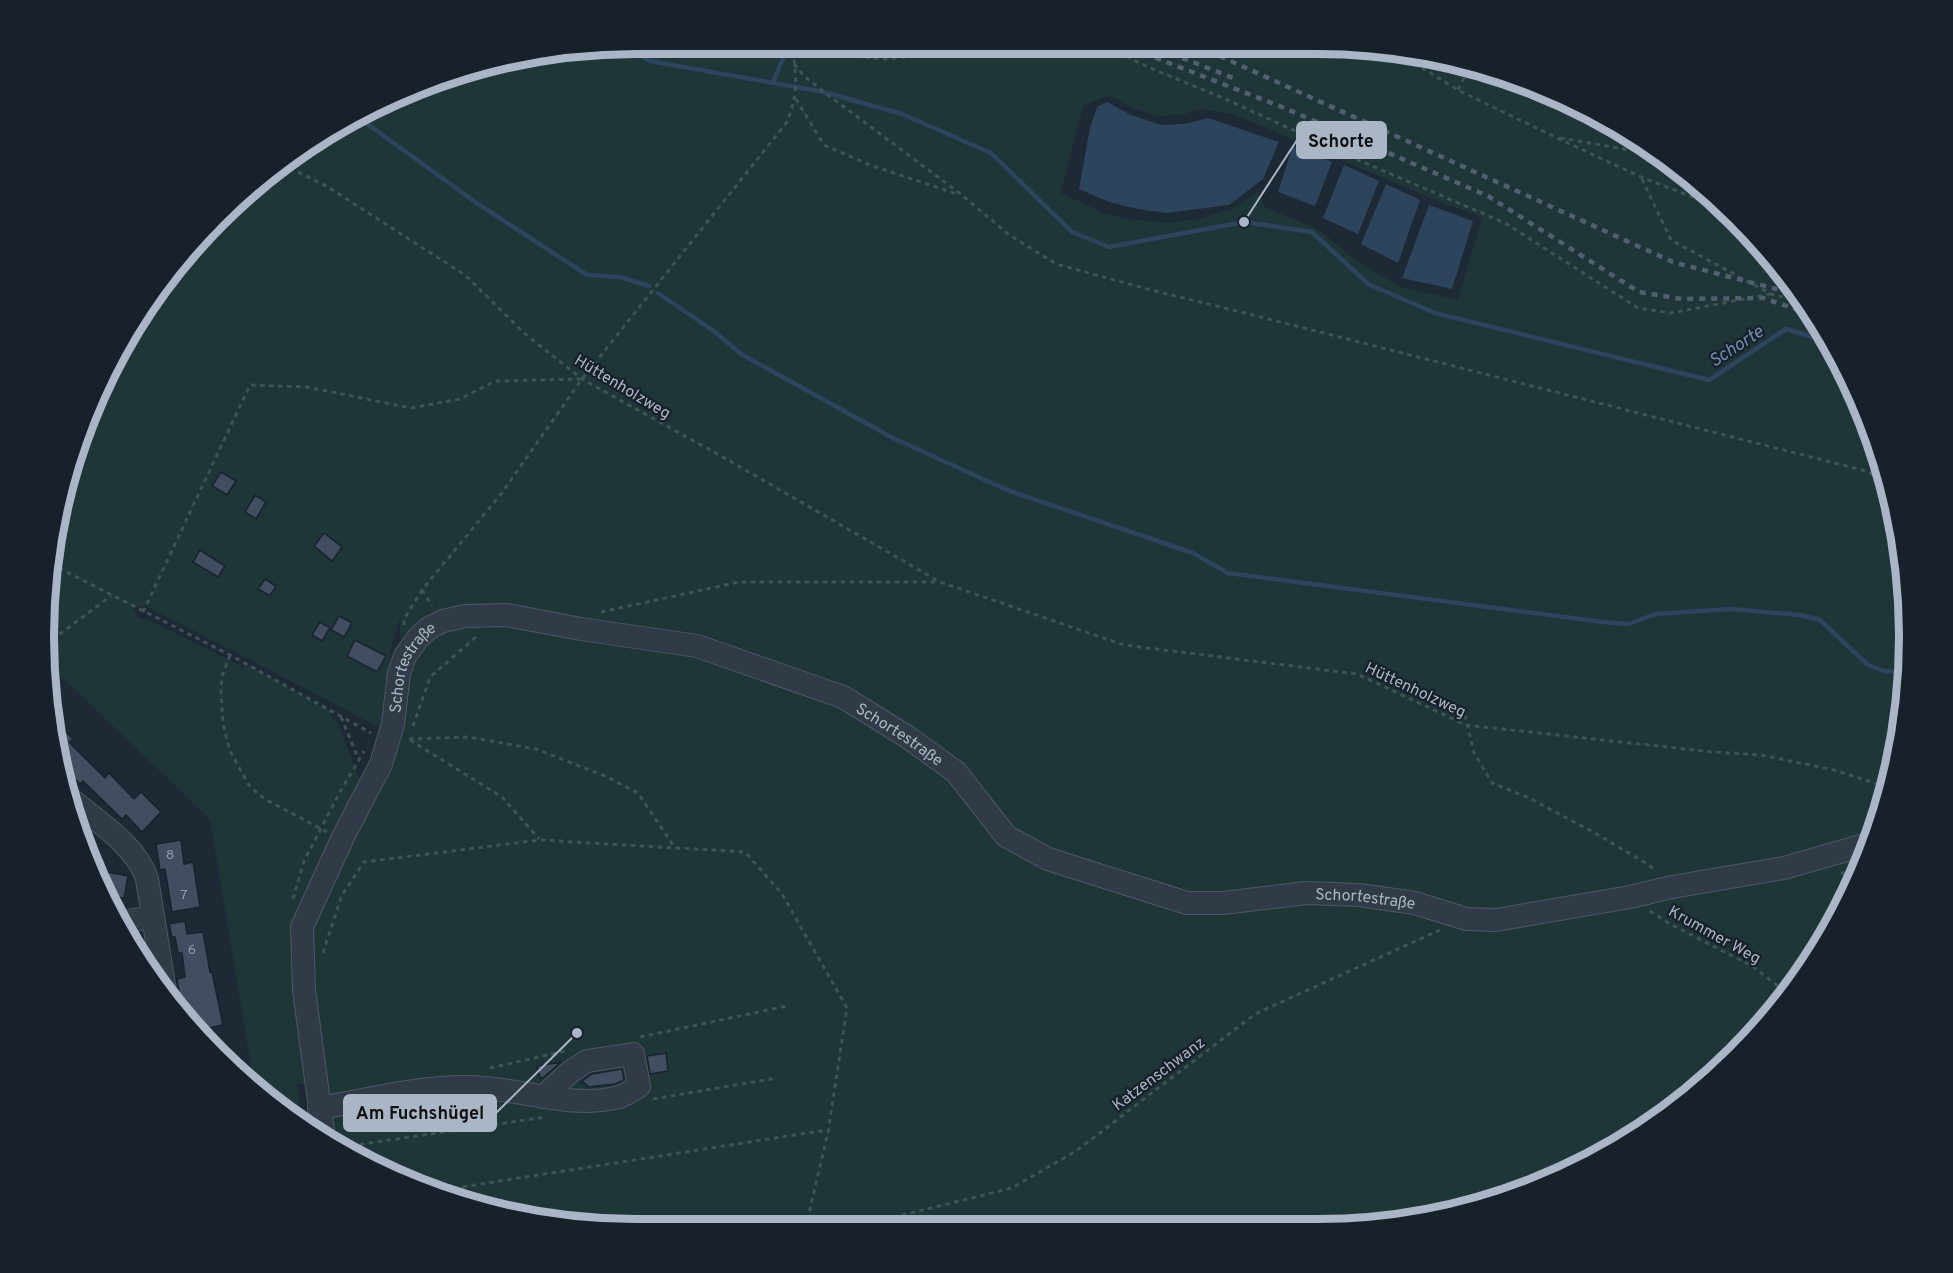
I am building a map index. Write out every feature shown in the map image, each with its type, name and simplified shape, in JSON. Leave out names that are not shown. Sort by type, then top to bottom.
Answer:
[{"type":"street","name":"Schortestraße","points":[[322,1127],[304,990],[302,927],[343,837],[370,786],[399,740],[393,724],[399,673],[405,656],[417,638],[429,628],[443,621],[465,616],[507,615],[581,629],[697,646],[843,697],[906,736],[956,772],[1006,836],[1048,859],[1187,903],[1223,903],[1306,893],[1359,894],[1415,903],[1466,919],[1496,920],[1784,868],[1860,846]]},
{"type":"street","points":[[80,806],[125,844],[141,863],[147,879],[162,975]]},
{"type":"street","points":[[128,921],[153,917]]},
{"type":"street","points":[[319,1108],[437,1088],[471,1086],[543,1097]]},
{"type":"path","points":[[405,656],[404,619],[422,590],[501,494],[582,379],[787,122],[796,99],[797,78],[793,54]]},
{"type":"path","points":[[844,54],[885,59],[942,54]]},
{"type":"path","points":[[1121,54],[1505,223],[1638,308],[1671,314],[1771,294]]},
{"type":"path","points":[[1413,62],[1458,90],[1555,137],[1641,177],[1702,200]]},
{"type":"path","points":[[794,64],[804,76],[824,92],[962,195],[1008,234],[1056,264],[1876,475]]},
{"type":"path","points":[[1458,90],[1467,74]]},
{"type":"path","points":[[796,99],[824,145],[870,165],[962,195]]},
{"type":"path","points":[[1555,137],[1639,152]]},
{"type":"path","name":"Hüttenholzweg","points":[[290,168],[328,187],[465,275],[524,333],[582,379],[940,582],[1124,645],[1357,674],[1466,725],[1712,752],[1761,755],[1834,770],[1879,785]]},
{"type":"path","points":[[1641,177],[1671,240],[1771,294],[1791,299]]},
{"type":"path","points":[[142,612],[250,385],[307,387],[411,408],[460,399],[495,381],[582,379]]},
{"type":"path","points":[[58,568],[230,655],[341,717],[399,740],[502,797],[540,840]]},
{"type":"path","name":"Hüttenholzweg","points":[[599,613],[739,582],[940,582]]},
{"type":"path","points":[[54,638],[111,595]]},
{"type":"path","points":[[399,740],[430,677],[476,637],[487,635]]},
{"type":"path","points":[[230,655],[222,675],[223,724],[230,751],[250,788],[265,800],[320,830],[343,837]]},
{"type":"path","points":[[1465,715],[1474,753],[1492,783],[1529,798],[1595,833],[1648,865],[1672,887]]},
{"type":"path","points":[[341,717],[370,786]]},
{"type":"path","points":[[399,740],[468,737],[536,749],[605,776],[638,793],[675,848]]},
{"type":"path","points":[[320,962],[342,895],[364,862],[540,840],[745,852],[782,894],[847,1008],[828,1132],[808,1219]]},
{"type":"path","name":"Krummer Weg","points":[[1630,897],[1670,924],[1752,966],[1781,988]]},
{"type":"path","name":"Katzenschwanz","points":[[886,1219],[1012,1188],[1076,1151],[1255,1014],[1466,919]]},
{"type":"path","points":[[636,1038],[787,1006]]},
{"type":"path","points":[[485,1070],[571,1050]]},
{"type":"path","points":[[451,1189],[820,1131],[828,1132]]},
{"type":"path","points":[[463,1187],[464,1192]]},
{"type":"green space","points":[[636,54],[1316,54],[1355,55],[1430,65],[1504,85],[1574,114],[1640,152],[1701,199],[1754,252],[1801,313],[1839,379],[1868,449],[1888,523],[1898,598],[1899,636],[1898,675],[1888,750],[1868,824],[1855,859],[1821,928],[1801,960],[1779,991],[1728,1048],[1671,1099],[1640,1121],[1608,1141],[1539,1175],[1504,1188],[1430,1208],[1355,1218],[1316,1219],[636,1219],[598,1218],[523,1208],[449,1188],[379,1159],[335,1135],[328,1086],[297,1084],[301,1113],[253,1074],[210,819],[55,670],[55,598],[65,523],[85,449],[98,414],[132,345],[174,282],[225,225],[282,174],[345,132],[414,98],[449,85],[523,65],[598,55]],"holes":[[[1109,95],[1133,108],[1158,116],[1180,115],[1201,109],[1233,114],[1440,202],[1482,217],[1458,300],[1398,286],[1353,258],[1319,230],[1265,207],[1258,191],[1235,208],[1198,219],[1168,223],[1127,219],[1106,214],[1061,193],[1083,106]],[[146,606],[383,729],[391,648],[400,617],[400,735],[360,780],[338,724],[330,716],[332,712],[245,663],[243,667],[153,622],[137,617],[133,607]]]},
{"type":"water","points":[[1107,102],[1131,115],[1161,125],[1184,124],[1208,118],[1279,142],[1263,179],[1229,205],[1167,213],[1137,209],[1109,202],[1079,189],[1090,128],[1097,107]]},
{"type":"water","points":[[1293,146],[1332,162],[1315,206],[1278,192]]},
{"type":"water","points":[[1344,165],[1379,181],[1358,234],[1323,218]]},
{"type":"water","points":[[1386,184],[1420,200],[1398,263],[1361,244]]},
{"type":"water","points":[[1429,205],[1473,221],[1452,289],[1402,278]]},
{"type":"building","points":[[221,472],[236,481],[227,495],[212,486]]},
{"type":"building","points":[[255,495],[266,502],[256,519],[245,512]]},
{"type":"building","points":[[324,533],[342,547],[332,561],[314,546]]},
{"type":"building","points":[[200,550],[225,566],[218,577],[193,562]]},
{"type":"building","points":[[265,579],[276,586],[270,596],[258,589]]},
{"type":"building","points":[[339,616],[352,623],[344,637],[331,630]]},
{"type":"building","points":[[320,622],[330,628],[322,641],[312,635]]},
{"type":"building","points":[[355,640],[386,656],[377,672],[347,656]]},
{"type":"building","points":[[61,727],[73,739],[69,742],[105,778],[109,773],[134,799],[141,792],[161,812],[142,832],[126,815],[122,819],[83,781],[80,784],[71,775]]},
{"type":"building","points":[[181,840],[184,864],[193,862],[200,907],[172,912],[165,869],[160,870],[156,844]]},
{"type":"building","points":[[104,872],[128,876],[124,898],[115,897]]},
{"type":"building","points":[[185,921],[187,934],[203,932],[223,1025],[206,1028],[180,998],[177,979],[185,977],[182,953],[178,953],[175,937],[172,937],[169,924]]},
{"type":"building","points":[[666,1053],[668,1071],[650,1074],[647,1056]]},
{"type":"building","points":[[561,1062],[544,1077],[540,1078],[537,1066]]},
{"type":"building","points":[[622,1069],[624,1080],[615,1084],[589,1087],[582,1081],[592,1074]]},
{"type":"waterway","name":"Schorte","points":[[638,54],[650,61],[824,92],[902,114],[991,153],[1072,232],[1109,247],[1244,222],[1312,232],[1368,284],[1435,313],[1709,380],[1786,329],[1817,338]]},
{"type":"waterway","points":[[773,82],[785,54]]},
{"type":"waterway","points":[[364,122],[478,204],[587,275],[620,277],[649,286]]},
{"type":"waterway","points":[[658,293],[715,332],[741,354],[893,438],[1007,490],[1193,553],[1228,573],[1628,624],[1656,614],[1731,609],[1800,615],[1820,620],[1868,665],[1884,671],[1898,672]]},
{"type":"railway","points":[[1146,54],[1282,107],[1488,196],[1639,292],[1682,299],[1763,298],[1799,310]]},
{"type":"railway","points":[[1173,54],[1238,80]]},
{"type":"railway","points":[[1218,54],[1673,262],[1786,292]]},
{"type":"place","name":"Schorte","points":[[1244,222]]},
{"type":"place","name":"Am Fuchshügel","points":[[577,1033]]}]
